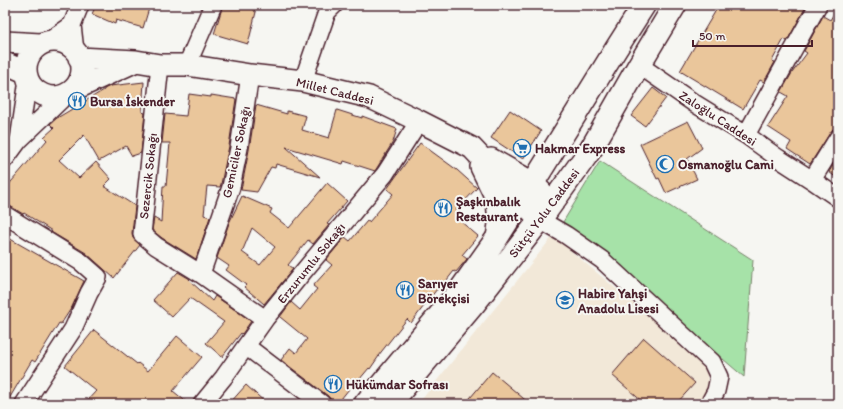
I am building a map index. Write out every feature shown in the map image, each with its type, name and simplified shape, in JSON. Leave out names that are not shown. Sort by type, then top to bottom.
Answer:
[{"type":"main road","name":"Sütçü Yolu Caddesi","points":[[365,404],[458,293],[497,238],[644,5]]},
{"type":"main road","name":"Sütçü Yolu Caddesi","points":[[390,404],[474,304],[546,212],[592,148],[675,5]]},
{"type":"main road","points":[[616,49],[639,65]]},
{"type":"street","points":[[5,159],[19,140],[78,83],[82,66],[77,54],[72,25],[80,5]]},
{"type":"street","points":[[186,65],[214,5]]},
{"type":"street","points":[[303,81],[327,12],[334,5]]},
{"type":"street","points":[[746,135],[818,5]]},
{"type":"street","points":[[19,140],[26,64],[29,56],[33,49],[72,25]]},
{"type":"street","points":[[5,42],[59,42],[68,45],[77,54]]},
{"type":"street","name":"Millet Caddesi","points":[[77,54],[160,65],[186,65],[250,75],[303,81],[369,97],[472,148],[527,191],[546,212]]},
{"type":"street","points":[[5,63],[26,76],[33,88],[40,94],[57,98],[136,61]]},
{"type":"street","name":"Sezercik Sokağı","points":[[160,65],[142,234],[156,246],[201,274],[265,319]]},
{"type":"street","name":"Zaloğlu Caddesi","points":[[639,65],[694,103],[746,135],[838,198]]},
{"type":"street","name":"Gemiciler Sokağı","points":[[201,274],[231,187],[239,148],[250,75]]},
{"type":"street","name":"Erzurumlu Sokağı","points":[[202,404],[224,377],[265,319],[385,174],[419,121]]},
{"type":"street","points":[[812,180],[838,138]]},
{"type":"street","points":[[472,148],[497,200],[499,224],[497,238]]},
{"type":"street","points":[[546,212],[566,235],[602,260],[712,362],[718,377],[716,391],[709,404]]},
{"type":"street","points":[[5,215],[81,262],[98,277],[89,292],[73,329],[24,404]]},
{"type":"street","points":[[246,346],[322,404]]},
{"type":"shaded area","name":"Habire Yahşi Anadolu Lisesi","points":[[553,236],[706,364],[708,382],[705,398],[700,404],[418,404]]},
{"type":"green space","points":[[600,161],[753,260],[744,377],[563,222]]},
{"type":"building","points":[[96,5],[150,5],[143,28],[116,20],[115,24],[92,14]]},
{"type":"building","points":[[223,5],[256,5],[254,11],[256,12],[248,44],[214,34]]},
{"type":"building","points":[[719,5],[807,5],[787,41],[784,39],[772,61],[775,62],[764,82],[760,80],[743,109],[680,71]]},
{"type":"building","points":[[838,7],[838,128],[833,129],[810,164],[787,149],[791,142],[768,127],[788,96],[781,92],[792,73],[807,53],[804,51],[823,16],[830,20]]},
{"type":"building","points":[[144,82],[142,112],[145,113],[141,153],[132,156],[126,146],[99,161],[84,135],[59,160],[79,178],[96,162],[111,179],[104,186],[135,206],[132,233],[133,238],[140,245],[114,278],[86,253],[5,202],[5,189],[47,140],[44,137],[54,128],[50,124],[57,118],[110,86]]},
{"type":"building","points":[[653,88],[666,98],[645,126],[631,116]]},
{"type":"building","points":[[189,94],[211,97],[211,95],[236,99],[229,146],[220,187],[207,186],[204,215],[210,217],[196,259],[152,230],[154,218],[161,222],[163,186],[166,186],[170,143],[162,143],[165,114],[186,116]]},
{"type":"building","points":[[256,105],[287,114],[287,111],[306,116],[302,130],[329,138],[337,110],[362,118],[362,116],[397,129],[393,142],[375,171],[344,161],[343,164],[286,147],[320,177],[276,164],[275,168],[271,167],[257,192],[241,190]]},
{"type":"building","points":[[510,110],[541,131],[523,159],[491,138]]},
{"type":"building","name":"Osmanoğlu Cami","points":[[688,121],[702,148],[687,159],[697,179],[666,193],[659,178],[657,179],[640,144]]},
{"type":"building","points":[[420,143],[457,170],[477,188],[456,210],[464,216],[460,221],[478,236],[462,255],[467,259],[456,272],[454,271],[439,290],[437,289],[411,323],[407,319],[378,356],[370,369],[369,368],[359,380],[357,379],[337,404],[332,404],[328,396],[281,360],[290,348],[296,353],[307,339],[280,317],[291,302],[300,310],[317,289],[313,286],[332,265],[326,260],[345,237],[350,241],[393,194],[387,189]]},
{"type":"building","points":[[838,157],[838,179],[829,172]]},
{"type":"building","points":[[327,183],[347,201],[327,224],[329,225],[313,244],[308,240],[288,265],[293,269],[264,304],[244,287],[246,285],[226,270],[229,266],[217,258],[229,223],[242,196],[272,209],[270,213],[289,228]],"holes":[[[252,228],[275,247],[260,265],[242,252]]]},
{"type":"building","points":[[5,236],[84,281],[72,307],[61,324],[59,323],[35,362],[32,360],[6,404],[5,404]]},
{"type":"building","points":[[178,272],[190,279],[189,280],[212,301],[215,296],[251,321],[222,357],[206,343],[224,322],[190,298],[172,317],[153,300]]},
{"type":"building","points":[[94,330],[148,371],[177,336],[202,357],[173,391],[189,404],[84,404],[96,391],[65,366]]},
{"type":"building","points":[[644,338],[695,383],[676,404],[645,404],[612,375]]},
{"type":"building","points":[[492,372],[530,404],[465,404]]},
{"type":"building","points":[[246,385],[267,404],[229,404]]},
{"type":"place","name":"Bursa İskender","points":[[77,101]]},
{"type":"place","name":"Hakmar Express","points":[[522,148]]},
{"type":"place","name":"Osmanoğlu Cami","points":[[665,164]]},
{"type":"place","name":"Şaşkınbalık Restaurant","points":[[443,208]]},
{"type":"place","name":"Sarıyer Börekçisi","points":[[405,290]]},
{"type":"place","name":"Habire Yahşi Anadolu Lisesi","points":[[565,300]]},
{"type":"place","name":"Hükümdar Sofrası","points":[[333,384]]}]
